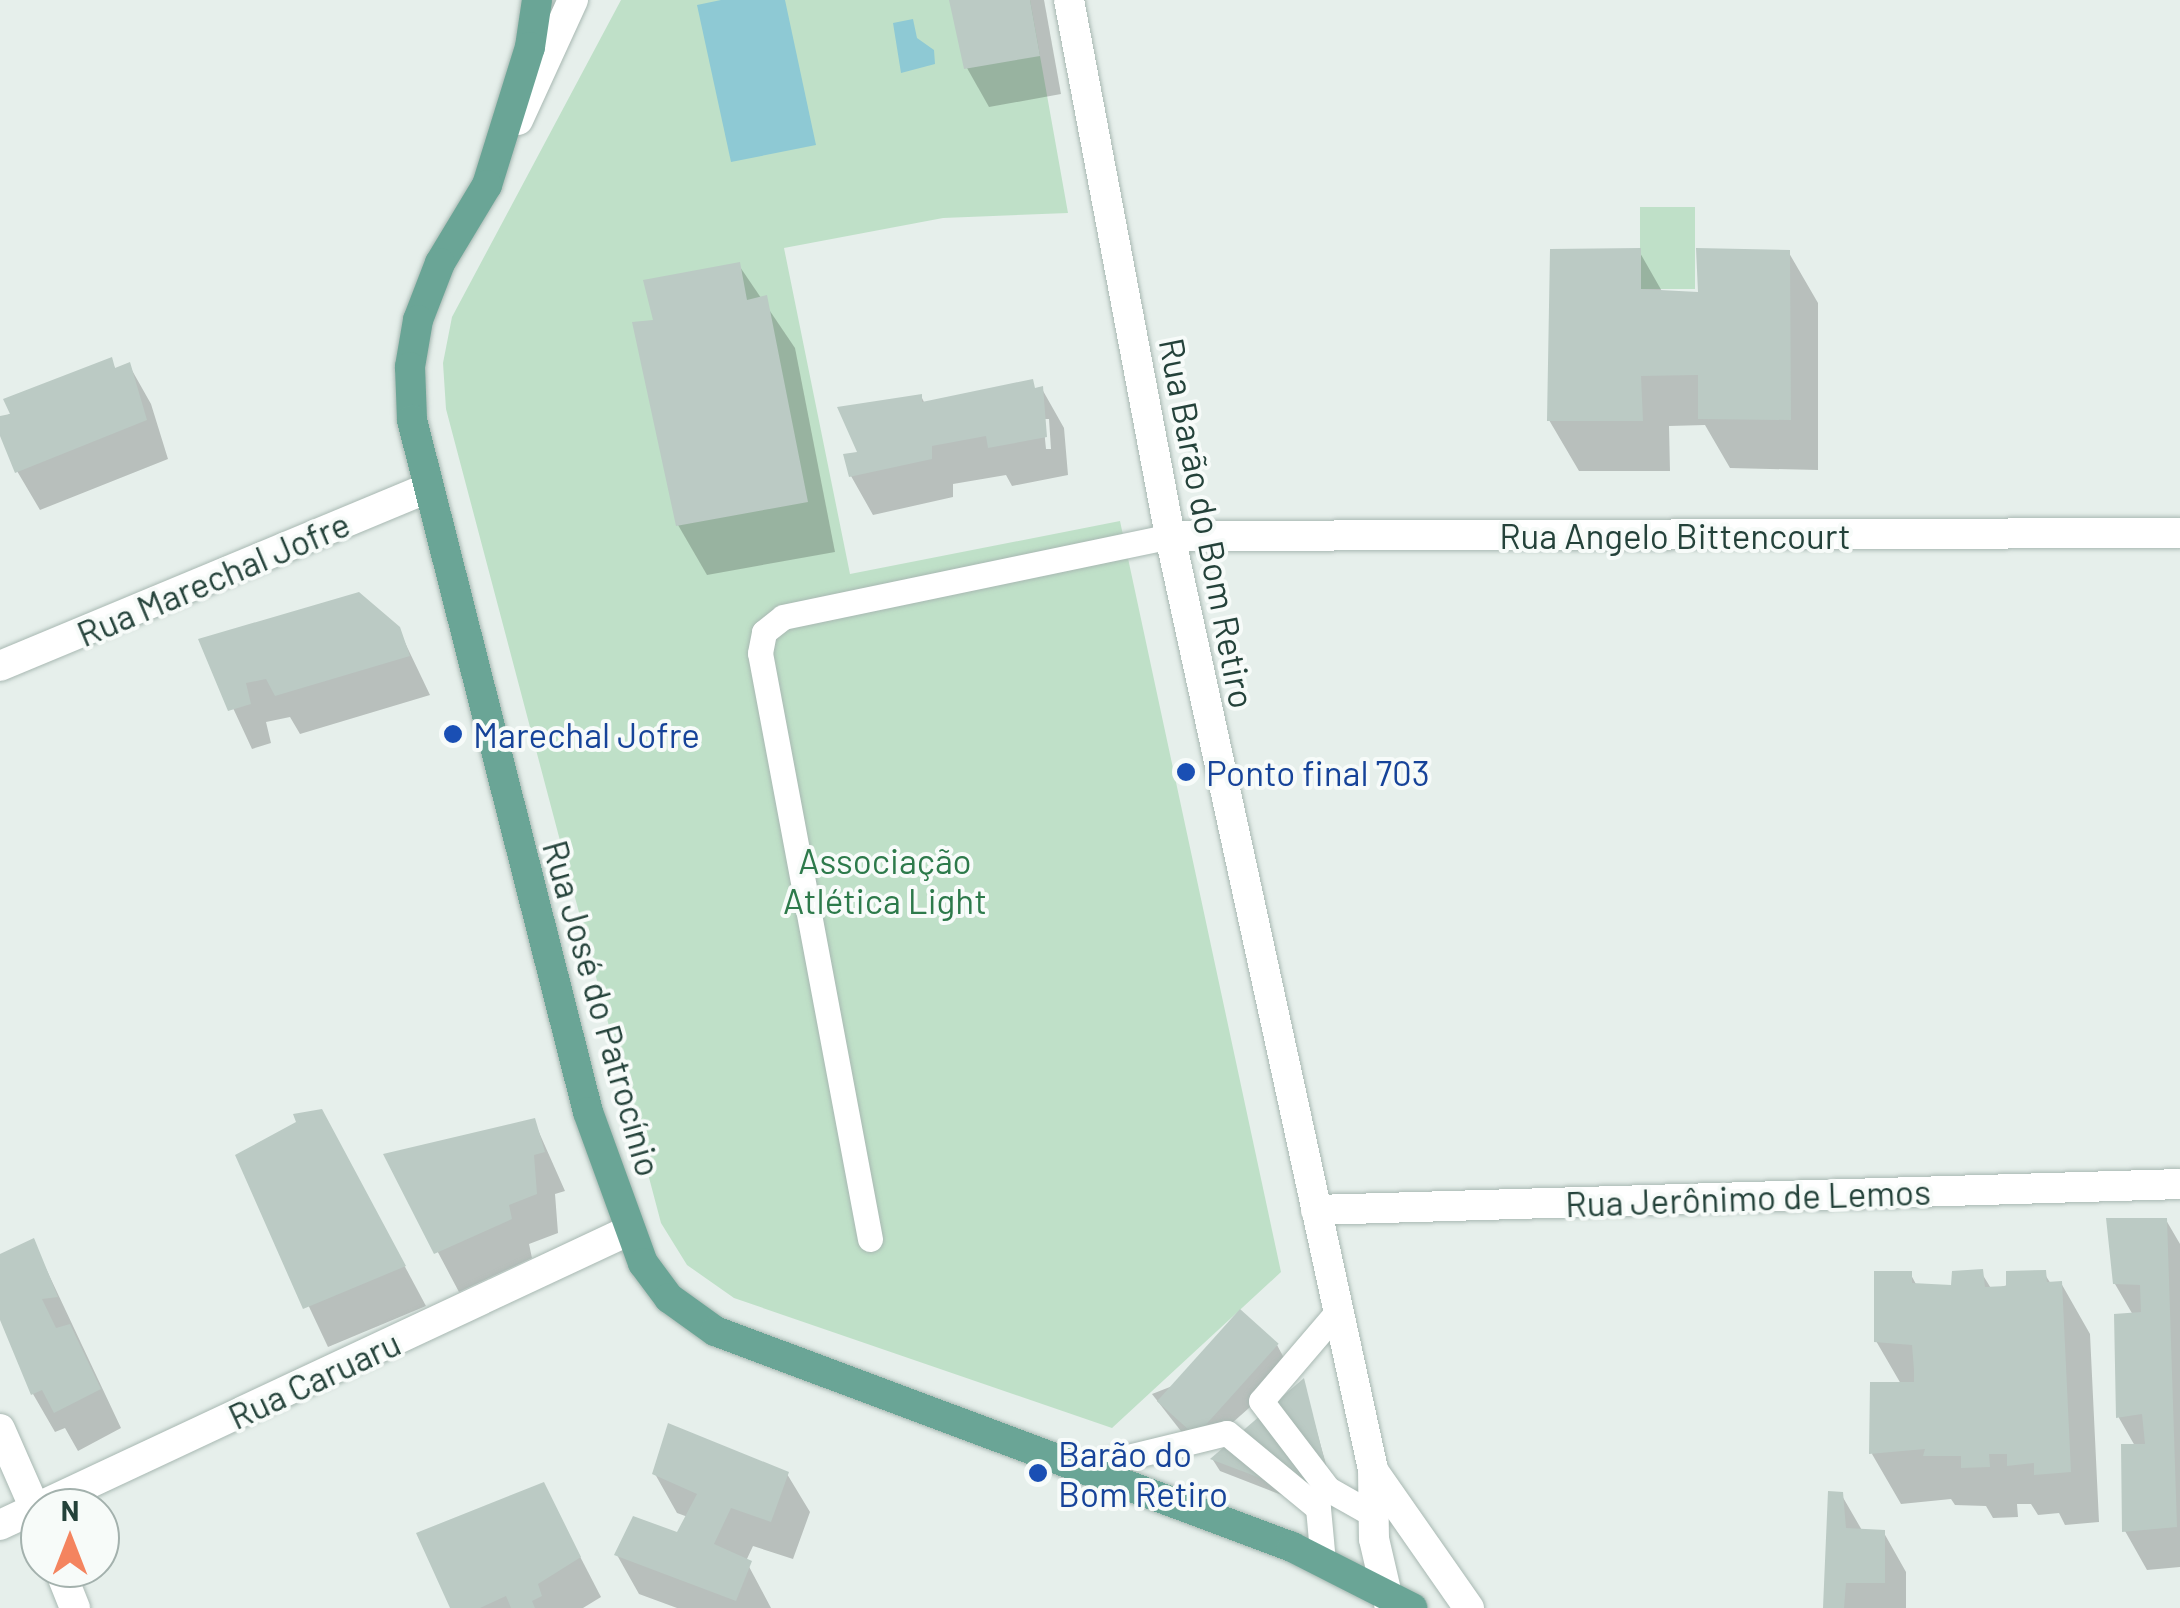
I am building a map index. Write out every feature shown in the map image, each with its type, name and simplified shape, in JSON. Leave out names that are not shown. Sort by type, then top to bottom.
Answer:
[{"type":"main road","points":[[487,185],[530,47],[537,0]]},
{"type":"main road","name":"Rua José do Patrocínio","points":[[487,185],[440,263],[418,320],[410,367],[412,420],[426,489],[588,1112],[628,1231],[669,1298],[714,1331],[1323,1562],[1386,1599]]},
{"type":"main road","points":[[1386,1599],[1412,1608]]},
{"type":"street","name":"Rua José do Patrocínio","points":[[487,185],[573,0]]},
{"type":"street","name":"Rua Barão do Bom Retiro","points":[[1069,0],[1170,536],[1373,1469],[1374,1515],[1386,1599]]},
{"type":"street","name":"Rua Marechal Jofre","points":[[0,666],[426,489]]},
{"type":"street","name":"Rua Angelo Bittencourt","points":[[1170,536],[2180,533]]},
{"type":"street","name":"Rua Jerônimo de Lemos","points":[[1316,1210],[2180,1184]]},
{"type":"street","name":"Rua Caruaru","points":[[94,1488],[628,1231]]},
{"type":"street","points":[[0,1429],[26,1488]]},
{"type":"street","name":"Rua Barão do Bom Retiro","points":[[1373,1469],[1470,1608]]},
{"type":"lane","points":[[870,1239],[760,653],[764,632],[783,618],[1170,536]]},
{"type":"lane","points":[[1338,1311],[1260,1400],[1328,1489],[1374,1515]]},
{"type":"lane","points":[[1083,1468],[1227,1433],[1318,1508],[1323,1562]]},
{"type":"green space","name":"Associação Atlética Light","points":[[621,0],[1030,0],[1068,213],[943,218],[784,248],[850,574],[1120,521],[1281,1272],[1112,1428],[734,1298],[687,1265],[661,1223],[446,409],[443,363],[452,317]]},
{"type":"green space","points":[[1640,207],[1695,207],[1695,289],[1640,289]]},
{"type":"water","points":[[721,0],[785,0],[816,145],[731,162],[697,5]]},
{"type":"water","points":[[913,19],[917,38],[934,50],[935,64],[901,73],[893,23]]},
{"type":"building","points":[[949,0],[1030,0],[1040,56],[964,69]]},
{"type":"building","points":[[1641,248],[1641,289],[1698,292],[1696,248],[1790,250],[1791,420],[1698,419],[1698,375],[1641,376],[1643,421],[1547,421],[1550,249]]},
{"type":"building","points":[[740,262],[747,300],[767,295],[808,502],[676,526],[632,322],[653,320],[643,280]]},
{"type":"building","points":[[112,357],[115,368],[130,362],[147,420],[15,473],[0,436],[0,416],[10,414],[3,399]]},
{"type":"building","points":[[1033,379],[1035,388],[1043,386],[1047,437],[988,448],[986,436],[932,446],[932,459],[849,477],[843,454],[857,452],[837,407],[922,394],[922,402]]},
{"type":"building","points":[[359,592],[400,627],[410,656],[275,696],[266,679],[246,683],[251,704],[228,711],[198,639]]},
{"type":"building","points":[[322,1109],[406,1266],[303,1309],[235,1155],[296,1122],[293,1114]]},
{"type":"building","points":[[535,1118],[545,1152],[534,1155],[537,1194],[509,1205],[512,1219],[434,1254],[383,1154]]},
{"type":"building","points":[[2106,1218],[2167,1218],[2177,1527],[2122,1532],[2121,1444],[2145,1444],[2142,1414],[2116,1418],[2114,1314],[2141,1312],[2140,1285],[2113,1284]]},
{"type":"building","points":[[34,1238],[58,1297],[42,1299],[56,1328],[70,1324],[101,1389],[54,1413],[42,1390],[31,1395],[0,1320],[0,1254]]},
{"type":"building","points":[[1983,1269],[1985,1287],[2006,1286],[2006,1271],[2046,1270],[2047,1282],[2062,1281],[2071,1472],[2034,1475],[2034,1463],[2007,1466],[2007,1454],[1989,1454],[1990,1467],[1961,1468],[1961,1456],[1923,1456],[1925,1449],[1869,1454],[1870,1382],[1914,1382],[1912,1345],[1874,1342],[1874,1271],[1912,1271],[1912,1283],[1951,1285],[1952,1271]]},
{"type":"building","points":[[1240,1309],[1279,1344],[1196,1436],[1157,1401]]},
{"type":"building","points":[[1304,1378],[1329,1479],[1310,1497],[1210,1459]]},
{"type":"building","points":[[668,1423],[789,1472],[771,1522],[731,1508],[714,1544],[752,1561],[736,1601],[614,1555],[633,1516],[677,1532],[697,1494],[652,1474]]},
{"type":"building","points":[[544,1482],[581,1557],[538,1584],[542,1596],[532,1601],[535,1608],[511,1608],[506,1596],[480,1608],[450,1608],[416,1533]]},
{"type":"building","points":[[1828,1491],[1843,1492],[1846,1528],[1885,1530],[1885,1583],[1846,1583],[1844,1608],[1823,1608]]},
{"type":"place","name":"Marechal Jofre","points":[[453,734]]},
{"type":"place","name":"Ponto final 703","points":[[1186,772]]},
{"type":"place","name":"Barão do Bom Retiro","points":[[1038,1473]]}]
